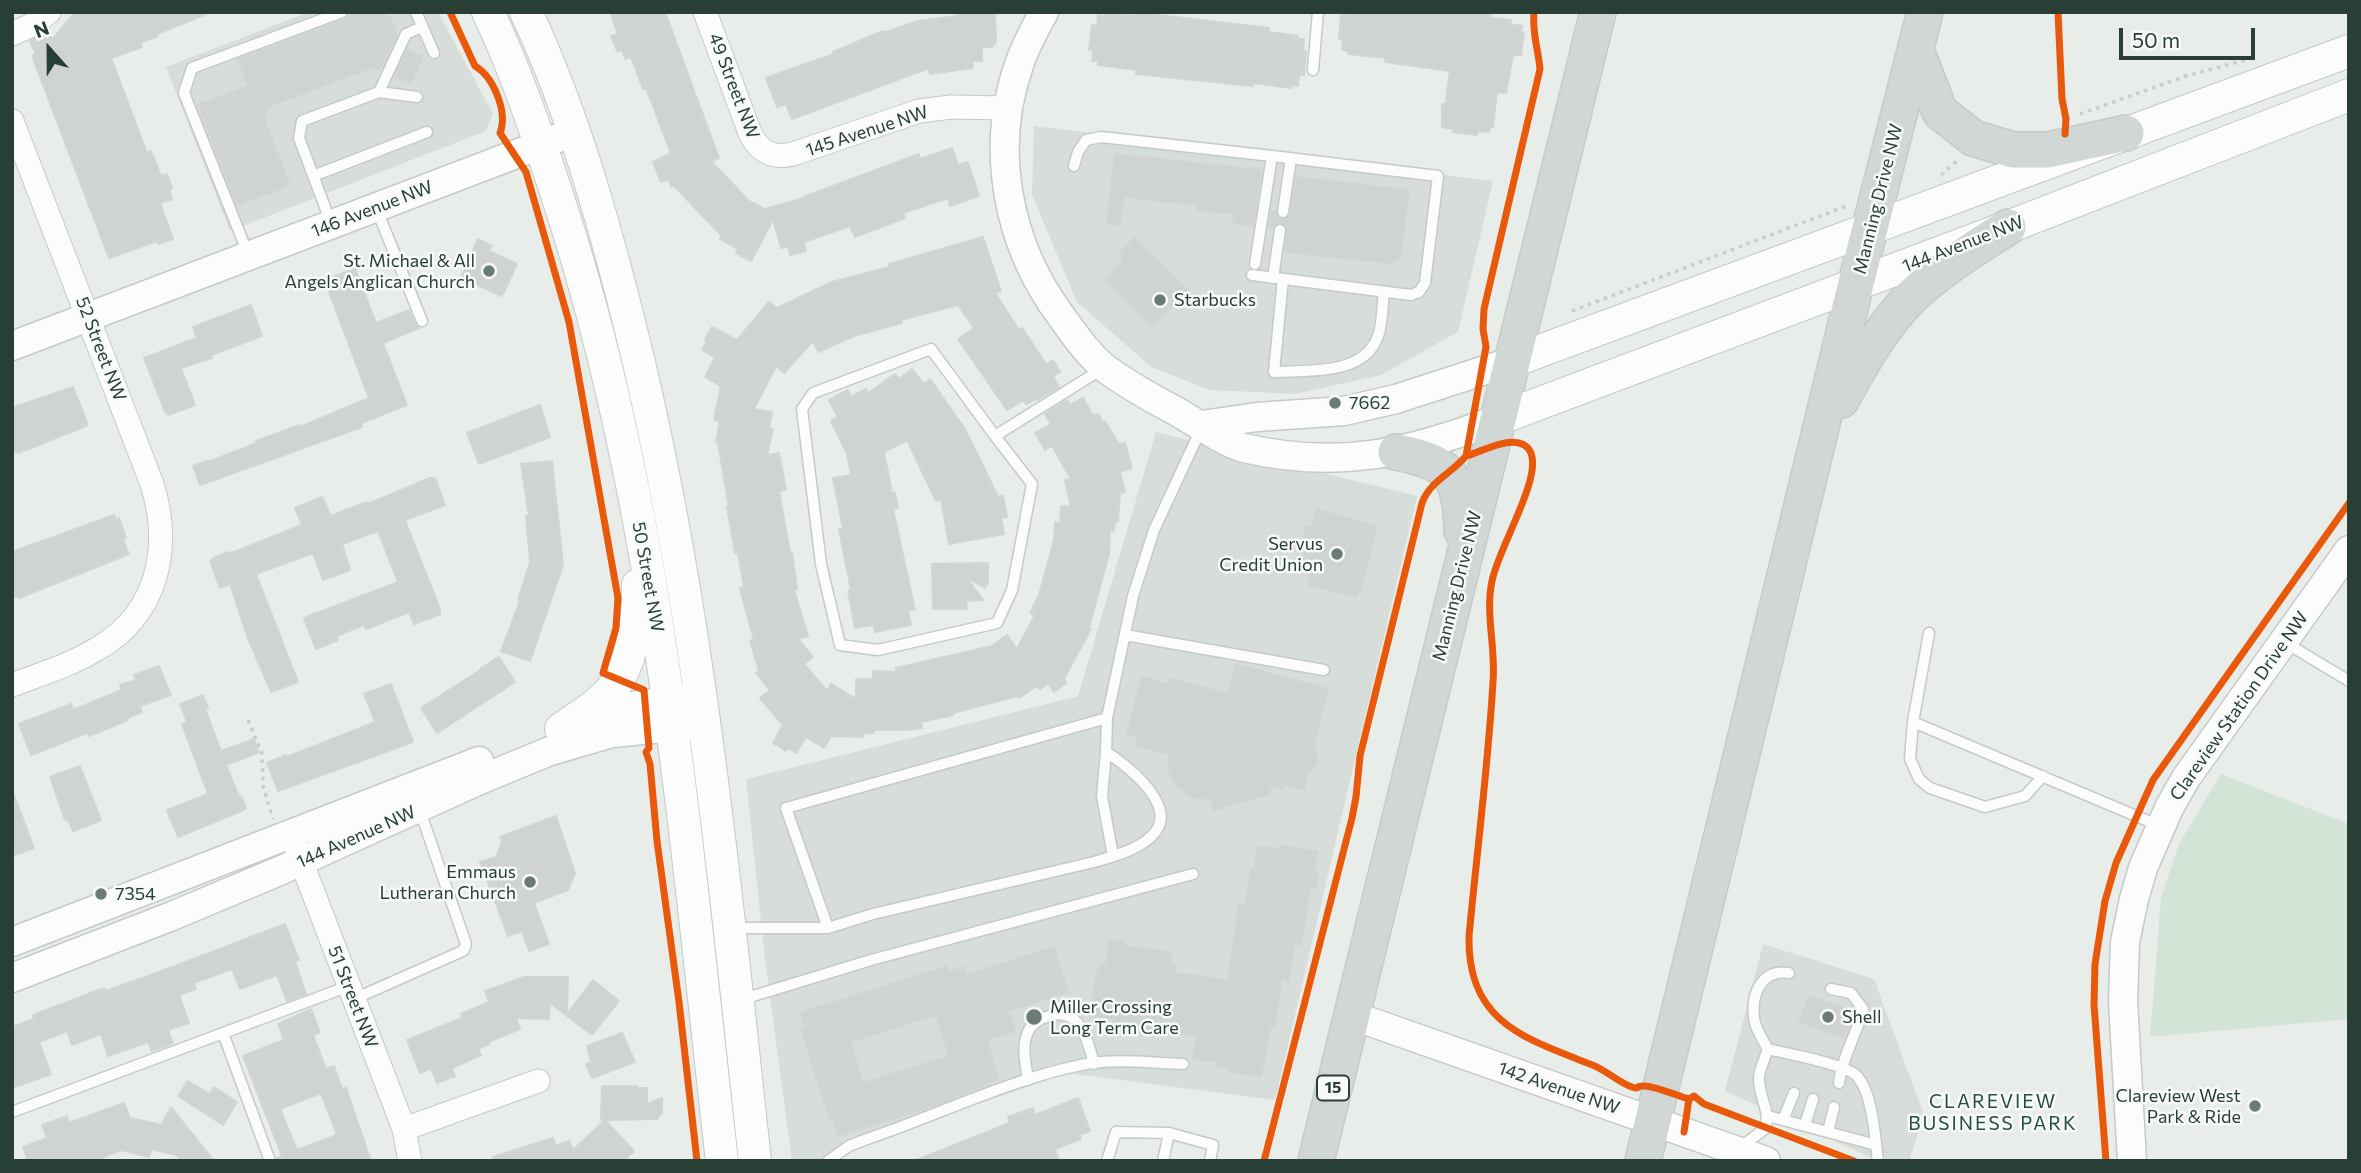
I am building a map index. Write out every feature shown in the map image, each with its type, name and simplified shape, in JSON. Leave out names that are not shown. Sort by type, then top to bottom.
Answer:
[{"type":"main road","name":"50 Street NW","points":[[488,12],[515,74],[577,255],[617,413],[671,713],[722,1161]]},
{"type":"main road","name":"50 Street NW","points":[[526,12],[574,132],[617,274],[653,415],[704,710],[755,1161]]},
{"type":"main road","name":"Manning Drive NW","points":[[1316,1161],[1598,12]]},
{"type":"main road","name":"Manning Drive NW","points":[[1643,1161],[1856,284],[1925,12]]},
{"type":"main road","points":[[1916,50],[1940,111],[1970,136],[2013,150],[2048,150],[2126,133]]},
{"type":"main road","points":[[1513,361],[1874,218],[2126,133],[2349,51]]},
{"type":"main road","name":"144 Avenue NW","points":[[1498,419],[2349,95]]},
{"type":"main road","points":[[1820,436],[1867,354],[1911,298],[1965,254],[2008,227]]},
{"type":"main road","points":[[1396,452],[1424,457],[1449,473],[1462,504],[1462,564]]},
{"type":"main road","points":[[561,729],[602,699],[611,690],[625,666],[637,610],[636,510]]},
{"type":"street","points":[[12,34],[34,24],[49,12]]},
{"type":"street","name":"49 Street NW","points":[[705,12],[750,133],[756,145],[769,154]]},
{"type":"street","points":[[1044,12],[1019,64],[1007,108],[1006,180],[1010,207],[1028,262],[1054,306],[1105,368],[1223,440],[1241,447],[1291,456],[1352,458],[1396,452],[1419,447],[1498,419]]},
{"type":"street","name":"145 Avenue NW","points":[[769,154],[793,155],[919,111],[951,107],[1007,108]]},
{"type":"street","name":"52 Street NW","points":[[12,121],[89,316],[157,500],[161,550],[154,582],[126,628],[86,655],[12,684]]},
{"type":"street","name":"146 Avenue NW","points":[[12,346],[574,132]]},
{"type":"street","points":[[1202,425],[1257,417],[1345,411],[1396,399],[1513,361]]},
{"type":"street","name":"Clareview Station Drive NW","points":[[2132,1161],[2123,1001],[2125,942],[2134,898],[2160,826],[2186,778],[2349,550]]},
{"type":"street","name":"144 Avenue NW","points":[[12,942],[283,828],[623,707],[671,713],[704,710]]},
{"type":"street","name":"144 Avenue NW","points":[[12,978],[172,916],[503,770],[576,742],[671,713]]},
{"type":"street","name":"51 Street NW","points":[[283,828],[301,861],[404,1129],[410,1161]]},
{"type":"street","name":"142 Avenue NW","points":[[1351,1015],[1766,1161]]},
{"type":"street","points":[[404,1129],[538,1081]]},
{"type":"lane","points":[[249,257],[184,93],[192,68],[342,12]]},
{"type":"lane","points":[[416,12],[434,53]]},
{"type":"lane","points":[[1313,70],[1318,12]]},
{"type":"lane","points":[[379,92],[406,34],[422,27]]},
{"type":"lane","points":[[332,225],[299,138],[302,121],[379,92],[417,97]]},
{"type":"lane","points":[[313,176],[427,132]]},
{"type":"lane","points":[[1074,166],[1077,152],[1086,140],[1101,137],[1291,158],[1438,176],[1425,283],[1419,292],[1411,295],[1278,278],[1254,270],[1272,156]]},
{"type":"lane","points":[[1283,212],[1291,158]]},
{"type":"lane","points":[[376,208],[422,321]]},
{"type":"lane","points":[[1280,230],[1274,372],[1326,369],[1350,364],[1369,352],[1379,335],[1384,292]]},
{"type":"lane","points":[[931,349],[995,436],[1032,484],[1012,590],[997,623],[878,650],[840,645],[821,564],[802,409],[813,393],[931,349]]},
{"type":"lane","points":[[995,436],[1105,368]]},
{"type":"lane","points":[[1113,856],[1102,796],[1107,718],[1133,596],[1154,530],[1202,425]]},
{"type":"lane","points":[[1929,633],[1913,722],[1910,759],[1919,779],[1930,788],[1985,807],[2025,796],[2043,776]]},
{"type":"lane","points":[[1125,635],[1324,670]]},
{"type":"lane","points":[[2283,642],[2349,681]]},
{"type":"lane","points":[[828,928],[786,808],[1107,718]]},
{"type":"lane","points":[[1913,722],[2160,826]]},
{"type":"lane","points":[[729,928],[828,928],[873,914],[1113,856],[1147,840],[1158,829],[1160,817],[1156,799],[1142,782],[1124,763],[1105,752]]},
{"type":"lane","points":[[12,1112],[223,1033],[352,993],[464,950],[466,944],[419,808]]},
{"type":"lane","points":[[737,1001],[871,960],[1193,874]]},
{"type":"lane","points":[[1790,973],[1773,973],[1763,979],[1757,989],[1754,1018],[1757,1029],[1768,1049],[1855,1073],[1864,1085],[1878,1161]]},
{"type":"lane","points":[[1831,989],[1851,993],[1863,1009],[1841,1068],[1839,1083]]},
{"type":"lane","points":[[1028,1080],[1024,1044],[1028,1030],[1047,1016],[1070,1016],[1079,1024],[1085,1032],[1094,1064]]},
{"type":"lane","points":[[223,1033],[270,1161]]},
{"type":"lane","points":[[1737,1150],[1766,1128],[1768,1116],[1759,1087],[1759,1074],[1768,1049]]},
{"type":"lane","points":[[1802,1070],[1805,1058]]},
{"type":"lane","points":[[828,1161],[849,1146],[1028,1080],[1083,1065],[1122,1061],[1183,1064]]},
{"type":"lane","points":[[1821,1076],[1824,1063]]},
{"type":"lane","points":[[1783,1119],[1794,1093]]},
{"type":"lane","points":[[1805,1125],[1813,1099]]},
{"type":"lane","points":[[1828,1132],[1834,1107]]},
{"type":"lane","points":[[1768,1116],[1876,1144]]},
{"type":"lane","points":[[1107,1161],[1115,1132],[1169,1133],[1213,1145],[1210,1161]]},
{"type":"lane","points":[[1163,1161],[1169,1133]]},
{"type":"path","points":[[2074,116],[2186,76],[2259,57]]},
{"type":"path","points":[[1933,181],[1958,161],[1970,136]]},
{"type":"path","points":[[1565,314],[1845,205],[1861,209],[1874,218]]},
{"type":"path","points":[[248,720],[262,753],[263,786],[283,828]]},
{"type":"shaded area","points":[[309,12],[438,12],[493,114],[486,131],[230,231],[166,67]]},
{"type":"shaded area","points":[[1034,126],[1493,181],[1458,332],[1381,375],[1295,394],[1210,390],[1151,367],[1077,302],[1032,195]]},
{"type":"shaded area","points":[[1156,432],[1417,496],[1275,1100],[1067,1073],[816,1161],[792,1161],[765,960],[746,779],[1078,696]]},
{"type":"shaded area","points":[[1763,944],[1874,979],[1924,1115],[1909,1161],[1878,1161],[1725,1091]]},
{"type":"green space","points":[[2221,774],[2349,824],[2349,1019],[2150,1037],[2161,898],[2179,844]]},
{"type":"building","points":[[75,12],[209,13],[157,34],[158,36],[140,43],[142,47],[111,58],[147,153],[151,151],[161,176],[167,174],[172,188],[169,189],[172,199],[160,203],[173,239],[158,244],[157,241],[109,258],[32,56],[36,54],[30,41],[48,31],[52,40]]},
{"type":"building","points":[[355,12],[385,12],[388,18],[390,17],[397,35],[380,70],[373,67],[270,106],[264,119],[290,185],[237,205],[198,105],[248,86],[238,59],[345,19]]},
{"type":"building","points":[[610,12],[665,12],[719,158],[711,161],[749,201],[765,209],[804,198],[919,154],[920,159],[952,148],[958,165],[968,162],[979,196],[950,206],[948,198],[903,213],[905,218],[855,237],[850,226],[804,242],[806,251],[790,255],[788,246],[781,248],[773,219],[751,261],[736,253],[738,249],[720,239],[722,236],[674,186],[671,187],[669,179],[661,182],[653,162],[671,153],[631,57],[625,59],[622,50],[617,51],[611,36],[618,34]]},
{"type":"building","points":[[995,12],[996,42],[992,47],[982,47],[982,61],[972,61],[973,68],[930,74],[929,68],[792,119],[786,104],[777,107],[766,78],[834,54],[833,52],[883,31],[918,21],[957,16],[957,13]]},
{"type":"building","points":[[1134,12],[1269,28],[1269,32],[1298,36],[1298,39],[1304,39],[1303,51],[1306,51],[1304,75],[1299,75],[1298,86],[1292,85],[1292,88],[1253,83],[1253,86],[1136,74],[1137,70],[1098,65],[1098,61],[1092,61],[1093,50],[1089,50],[1092,25],[1097,26],[1098,15],[1104,16],[1105,13],[1133,16]]},
{"type":"building","points":[[1346,12],[1477,12],[1491,14],[1491,18],[1511,20],[1510,24],[1522,26],[1521,32],[1524,33],[1521,55],[1513,55],[1506,93],[1497,92],[1493,127],[1490,127],[1489,132],[1478,131],[1477,135],[1453,132],[1454,129],[1442,127],[1442,104],[1445,105],[1450,71],[1385,62],[1386,58],[1348,54],[1348,51],[1342,50],[1343,39],[1339,39],[1341,15],[1346,15]]},
{"type":"building","points":[[407,50],[423,56],[411,83],[395,76]]},
{"type":"building","points":[[1115,154],[1261,170],[1253,225],[1233,223],[1234,214],[1196,210],[1197,205],[1124,197],[1119,225],[1107,223]]},
{"type":"building","points":[[1296,177],[1409,190],[1401,255],[1397,261],[1389,263],[1285,252],[1287,226],[1280,222],[1273,228],[1269,227],[1271,211],[1275,211],[1281,220],[1290,216]]},
{"type":"building","points":[[983,237],[1001,291],[995,293],[1046,364],[1053,360],[1060,372],[1053,376],[1059,387],[1037,400],[1026,404],[1024,400],[1007,410],[958,339],[974,328],[958,305],[901,320],[902,323],[854,336],[818,352],[813,341],[784,373],[776,366],[754,409],[772,412],[769,429],[773,429],[767,455],[779,453],[786,490],[779,491],[792,553],[797,589],[794,589],[808,636],[798,639],[813,657],[804,664],[827,691],[831,684],[856,699],[856,679],[873,679],[873,671],[896,672],[896,668],[992,646],[1007,635],[1017,649],[1035,615],[1030,613],[1039,595],[1054,540],[1055,522],[1060,523],[1061,506],[1071,507],[1065,480],[1071,479],[1052,446],[1045,450],[1035,433],[1051,424],[1045,414],[1067,400],[1070,405],[1083,398],[1093,416],[1098,414],[1103,422],[1105,421],[1119,444],[1125,443],[1132,468],[1120,472],[1125,492],[1120,493],[1118,521],[1115,521],[1114,531],[1110,530],[1109,554],[1089,628],[1091,629],[1064,679],[1066,683],[1054,692],[1048,683],[1040,689],[1037,686],[1019,698],[1018,696],[921,722],[922,728],[874,730],[874,733],[864,733],[863,737],[831,736],[824,748],[806,737],[796,753],[788,748],[786,751],[773,743],[783,725],[760,698],[770,690],[756,673],[759,671],[750,641],[754,640],[740,588],[744,587],[738,553],[735,553],[716,443],[720,421],[714,420],[721,386],[705,377],[715,357],[702,350],[707,341],[705,340],[712,327],[737,340],[769,302],[777,308],[832,282]]},
{"type":"building","points":[[1134,238],[1188,290],[1152,327],[1105,280],[1124,259],[1119,254]]},
{"type":"building","name":"St. Michael & All Angels Anglican Church","points":[[478,239],[492,246],[489,251],[517,264],[502,296],[461,278]]},
{"type":"building","points":[[355,268],[376,323],[409,310],[419,328],[383,343],[407,405],[361,423],[362,427],[200,485],[193,466],[299,425],[300,427],[369,398],[326,284],[330,283],[328,279]]},
{"type":"building","points":[[251,305],[262,336],[181,368],[195,405],[168,415],[144,358],[197,338],[193,327]]},
{"type":"building","points":[[912,369],[924,384],[930,379],[965,429],[998,497],[1003,496],[1007,517],[1001,518],[1004,534],[949,544],[941,499],[936,501],[907,440],[884,452],[892,493],[895,493],[898,508],[893,509],[915,610],[908,610],[911,625],[875,632],[874,625],[855,628],[848,591],[851,590],[839,529],[843,529],[833,478],[851,475],[847,454],[831,421],[838,417],[829,400],[848,390],[851,397],[866,389],[868,393],[895,374],[899,379]]},
{"type":"building","points":[[73,387],[88,425],[12,453],[12,408]]},
{"type":"building","points":[[540,405],[550,437],[479,464],[467,433]]},
{"type":"building","points":[[552,461],[563,565],[530,661],[501,651],[520,601],[518,600],[530,562],[526,516],[529,516],[521,464]]},
{"type":"building","points":[[435,478],[445,505],[405,520],[440,614],[414,624],[409,612],[366,629],[364,625],[336,636],[338,640],[316,649],[304,618],[398,582],[378,531],[342,544],[350,570],[323,580],[313,553],[256,574],[298,682],[271,692],[247,636],[230,584],[220,588],[210,561],[302,525],[295,508],[322,497],[331,516]]},
{"type":"building","name":"Servus Credit Union","points":[[1316,509],[1377,526],[1357,597],[1308,585],[1313,564],[1302,562],[1306,546],[1302,545],[1306,526],[1312,527]]},
{"type":"building","points":[[114,515],[116,520],[119,518],[129,554],[19,598],[12,598],[12,552]]},
{"type":"building","points":[[988,563],[986,588],[967,578],[983,600],[966,601],[967,609],[933,609],[932,564]]},
{"type":"building","points":[[499,657],[515,682],[437,733],[421,708]]},
{"type":"building","points":[[1236,664],[1328,689],[1314,747],[1318,760],[1308,773],[1304,790],[1284,784],[1282,789],[1271,786],[1269,794],[1214,810],[1211,799],[1194,798],[1176,786],[1169,771],[1169,754],[1136,746],[1138,737],[1127,734],[1142,677],[1168,684],[1169,678],[1228,694]]},
{"type":"building","points":[[159,666],[171,695],[140,706],[142,712],[127,718],[128,720],[31,755],[19,724],[71,704],[73,710],[122,690],[120,685],[136,680],[134,675]]},
{"type":"building","points":[[391,684],[413,742],[278,791],[267,763],[375,722],[364,694]]},
{"type":"building","points":[[203,695],[208,708],[205,709],[221,751],[254,739],[259,752],[226,765],[246,809],[178,837],[167,810],[208,794],[182,724],[187,722],[180,704]]},
{"type":"building","points":[[80,766],[101,820],[73,831],[68,819],[65,820],[50,777]]},
{"type":"building","points":[[14,795],[34,848],[12,856],[12,796]]},
{"type":"building","name":"Emmaus Lutheran Church","points":[[556,816],[575,873],[568,890],[534,903],[549,944],[529,951],[522,931],[508,936],[480,862],[496,857],[502,842],[500,837]]},
{"type":"building","points":[[1258,846],[1280,850],[1281,846],[1317,851],[1314,873],[1318,874],[1316,888],[1310,887],[1301,946],[1294,945],[1289,981],[1282,979],[1275,1026],[1271,1026],[1261,1076],[1229,1071],[1229,1068],[1217,1066],[1217,1062],[1193,1059],[1196,1036],[1154,1031],[1154,1036],[1112,1032],[1114,1019],[1090,1016],[1097,970],[1100,970],[1101,964],[1106,965],[1109,940],[1125,942],[1124,946],[1172,953],[1170,966],[1176,967],[1175,973],[1228,980],[1239,904],[1245,905],[1251,868],[1255,868]]},
{"type":"building","points":[[285,924],[299,960],[295,961],[306,994],[287,1001],[277,975],[240,989],[232,969],[194,983],[196,989],[179,995],[189,1023],[168,1030],[173,1043],[152,1051],[148,1042],[108,1056],[101,1034],[72,1045],[67,1031],[39,1042],[51,1074],[12,1088],[12,1027],[34,1019],[33,1015],[104,988],[106,991]]},
{"type":"building","points":[[1054,947],[1068,992],[1009,1011],[1015,1031],[987,1040],[999,1079],[933,1106],[838,1136],[833,1119],[830,1120],[801,1029],[805,1028],[800,1013],[947,966],[949,972],[964,967],[966,975]],"holes":[[[936,1015],[949,1056],[863,1083],[850,1042]]]},
{"type":"building","points":[[524,977],[568,977],[567,1014],[593,980],[619,1001],[592,1035],[550,1003],[549,1019],[516,1018],[520,1029],[478,1049],[481,1055],[452,1068],[455,1076],[437,1083],[431,1068],[420,1073],[407,1040],[462,1018],[461,1014],[489,1002],[485,991]]},
{"type":"building","name":"Shell","points":[[1809,996],[1854,1011],[1845,1038],[1799,1022]]},
{"type":"building","points":[[311,1009],[320,1032],[313,1035],[326,1069],[334,1066],[342,1089],[346,1088],[371,1161],[278,1161],[277,1158],[282,1156],[243,1056],[284,1040],[278,1024]],"holes":[[[321,1093],[337,1135],[297,1150],[280,1109]]]},
{"type":"building","points":[[622,1033],[635,1062],[592,1078],[586,1064],[591,1062],[587,1046]]},
{"type":"building","points":[[188,1081],[210,1094],[214,1087],[237,1102],[223,1125],[178,1096]]},
{"type":"building","points":[[602,1086],[647,1088],[647,1104],[662,1098],[662,1113],[657,1119],[601,1120]]},
{"type":"building","points":[[1078,1098],[1090,1131],[1079,1135],[1081,1139],[1055,1149],[1059,1161],[914,1161],[1010,1123],[1008,1117],[1033,1108],[1035,1115]]},
{"type":"building","points":[[124,1103],[130,1118],[161,1125],[171,1107],[214,1161],[182,1161],[177,1155],[151,1149],[149,1157],[121,1150],[94,1161],[28,1161],[23,1147],[47,1138],[42,1125],[67,1116],[69,1123]]},
{"type":"building","points":[[605,1120],[634,1151],[623,1161],[493,1161],[493,1157],[553,1138],[556,1146],[569,1141],[573,1150]]},
{"type":"cycle path","points":[[450,12],[475,66],[488,78],[498,96],[502,116],[500,133],[526,172],[569,322],[618,598],[616,628],[603,673],[644,690],[649,748],[646,752],[650,764],[657,841],[697,1161]]},
{"type":"cycle path","points":[[1264,1161],[1352,818],[1360,756],[1422,503],[1430,489],[1466,456],[1486,347],[1484,309],[1540,69],[1534,34],[1534,12]]},
{"type":"cycle path","points":[[2058,12],[2065,134]]},
{"type":"cycle path","points":[[1466,456],[1509,442],[1525,445],[1533,462],[1526,494],[1496,567],[1490,593],[1493,682],[1469,936],[1471,965],[1478,988],[1489,1007],[1504,1022],[1522,1034],[1596,1066],[1632,1087],[1653,1087],[1689,1099],[1684,1132]]},
{"type":"cycle path","points":[[2106,1161],[2094,1005],[2095,964],[2105,901],[2116,863],[2153,780],[2349,503]]},
{"type":"cycle path","points":[[1689,1099],[1694,1096],[1704,1104],[1854,1161]]},
{"type":"place","name":"St. Michael & All Angels Anglican Church","points":[[489,271]]},
{"type":"place","name":"Starbucks","points":[[1160,300]]},
{"type":"place","name":"7662","points":[[1335,403]]},
{"type":"place","name":"Servus Credit Union","points":[[1337,554]]},
{"type":"place","name":"Emmaus Lutheran Church","points":[[530,882]]},
{"type":"place","name":"7354","points":[[101,894]]},
{"type":"place","name":"Miller Crossing Long Term Care","points":[[1034,1017]]},
{"type":"place","name":"Shell","points":[[1828,1017]]},
{"type":"place","name":"Clareview West Park & Ride","points":[[2255,1106]]},
{"type":"district","name":"CLAREVIEW BUSINESS PARK","points":[[1993,1113]]}]
